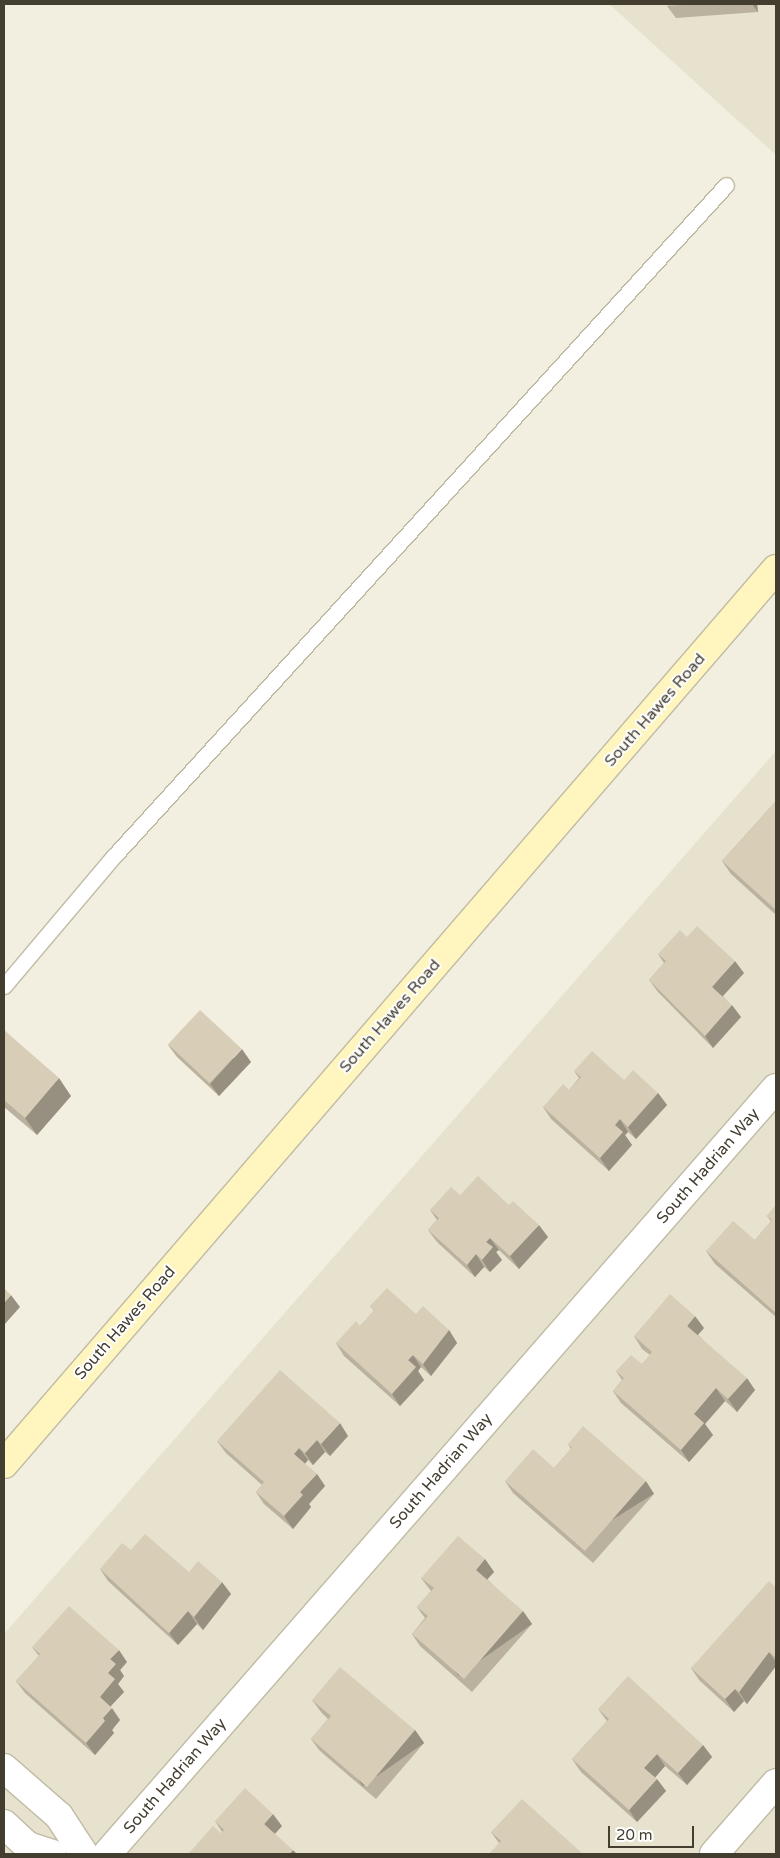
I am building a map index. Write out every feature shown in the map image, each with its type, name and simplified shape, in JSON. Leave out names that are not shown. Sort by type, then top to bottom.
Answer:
[{"type":"main road","name":"South Hawes Road","points":[[4,1464],[776,569]]},
{"type":"street","name":"South Hadrian Way","points":[[107,1854],[775,1093]]},
{"type":"street","points":[[4,1768],[59,1816],[84,1854]]},
{"type":"street","points":[[714,1854],[776,1784]]},
{"type":"street","points":[[4,1824],[28,1846],[52,1854]]},
{"type":"lane","points":[[4,986],[114,856],[726,185]]},
{"type":"shaded area","points":[[609,4],[776,4],[776,155]]},
{"type":"shaded area","points":[[776,751],[776,1854],[4,1854],[4,1634]]},
{"type":"building","points":[[667,4],[695,4],[667,6]]},
{"type":"building","points":[[776,801],[776,910],[722,861]]},
{"type":"building","points":[[697,926],[735,961],[712,987],[732,1005],[705,1036],[649,980],[666,961],[658,954],[680,930],[687,937]]},
{"type":"building","points":[[200,1010],[242,1049],[210,1083],[168,1044]]},
{"type":"building","points":[[4,1030],[59,1078],[25,1118],[4,1100]]},
{"type":"building","points":[[592,1051],[624,1080],[633,1070],[658,1093],[628,1127],[620,1119],[615,1125],[623,1132],[600,1158],[543,1107],[563,1084],[569,1090],[581,1077],[574,1071]]},
{"type":"building","points":[[478,1176],[509,1205],[513,1201],[539,1225],[510,1256],[490,1238],[486,1242],[493,1247],[482,1260],[476,1254],[467,1265],[428,1230],[439,1218],[430,1210],[451,1187],[460,1195]]},
{"type":"building","points":[[776,1205],[776,1313],[706,1251],[733,1221],[755,1240],[772,1220],[767,1216]]},
{"type":"building","points":[[4,1288],[11,1295],[4,1303]]},
{"type":"building","points":[[387,1288],[416,1314],[423,1306],[449,1330],[423,1364],[413,1355],[408,1360],[416,1367],[392,1394],[336,1343],[356,1321],[360,1326],[374,1310],[370,1306]]},
{"type":"building","points":[[670,1294],[695,1316],[687,1326],[747,1378],[728,1399],[716,1388],[694,1414],[704,1423],[681,1450],[613,1391],[624,1378],[616,1371],[631,1355],[642,1364],[652,1352],[634,1336]]},
{"type":"building","points":[[280,1370],[340,1423],[321,1444],[317,1440],[305,1453],[299,1448],[294,1454],[317,1474],[300,1492],[303,1495],[284,1516],[256,1492],[264,1482],[217,1441]]},
{"type":"building","points":[[583,1426],[646,1481],[585,1551],[505,1481],[533,1449],[554,1468],[572,1448],[568,1444]]},
{"type":"building","points":[[145,1534],[189,1572],[198,1561],[222,1582],[194,1617],[188,1611],[169,1633],[100,1569],[122,1543],[131,1550]]},
{"type":"building","points":[[458,1536],[485,1559],[476,1570],[523,1611],[464,1679],[412,1634],[428,1616],[417,1607],[434,1588],[421,1578]]},
{"type":"building","points":[[769,1581],[776,1588],[776,1658],[769,1652],[739,1692],[735,1689],[725,1699],[691,1668]]},
{"type":"building","points":[[69,1606],[119,1650],[110,1659],[116,1664],[108,1673],[115,1679],[100,1697],[112,1708],[103,1718],[105,1721],[86,1743],[16,1681],[40,1654],[32,1647]]},
{"type":"building","points":[[340,1667],[415,1730],[367,1787],[311,1739],[331,1716],[312,1700]]},
{"type":"building","points":[[628,1676],[703,1745],[678,1773],[657,1754],[644,1768],[657,1779],[629,1810],[572,1759],[609,1719],[598,1709]]},
{"type":"building","points":[[245,1788],[273,1814],[264,1824],[293,1850],[289,1854],[188,1854],[213,1826],[221,1833],[224,1830],[215,1821]]},
{"type":"building","points":[[522,1799],[583,1854],[489,1854],[501,1841],[491,1832]]}]
